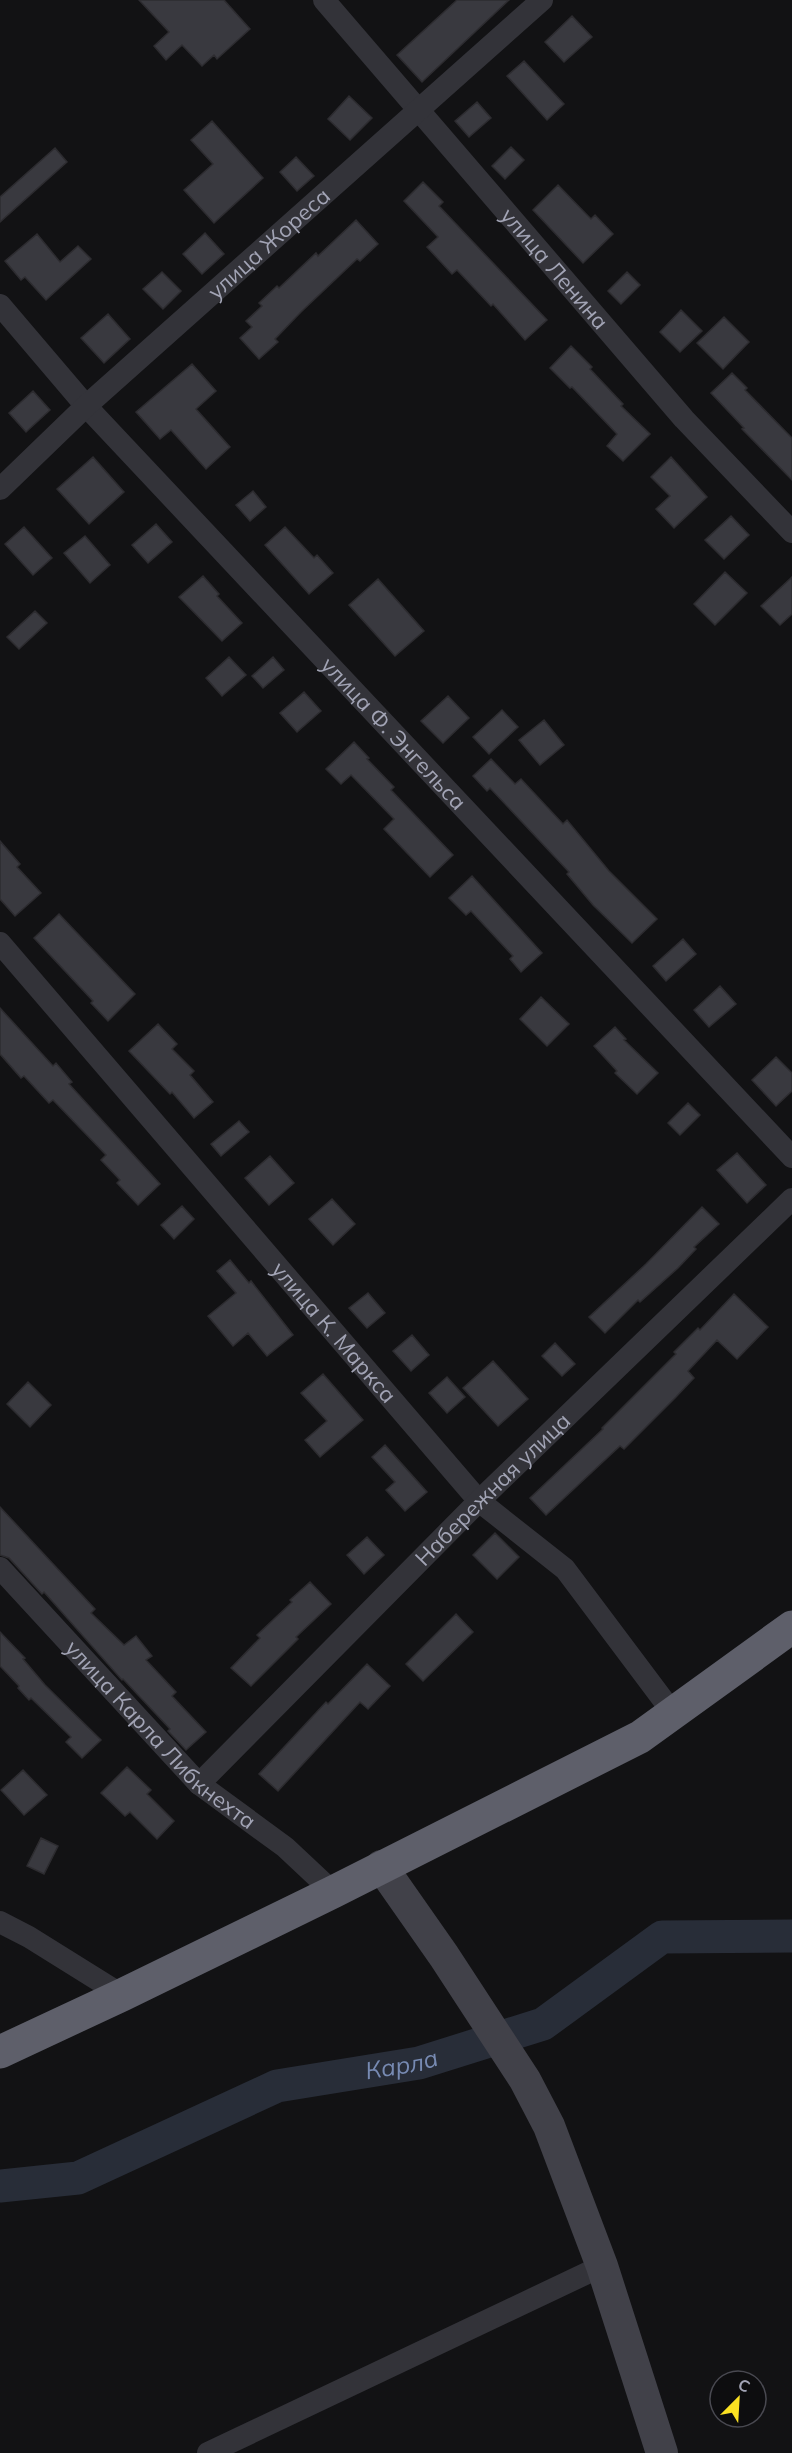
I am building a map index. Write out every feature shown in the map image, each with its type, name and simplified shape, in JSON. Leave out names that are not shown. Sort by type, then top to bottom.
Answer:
[{"type":"highway","points":[[0,2052],[333,1892],[640,1737],[792,1627]]},
{"type":"street","name":"улица Ленина","points":[[324,0],[684,419],[792,532]]},
{"type":"street","name":"улица Жореса","points":[[0,489],[87,406],[542,0]]},
{"type":"street","name":"улица Ф. Энгельса","points":[[0,305],[87,406],[792,1157]]},
{"type":"street","name":"улица К. Маркса","points":[[0,943],[479,1501],[566,1569],[673,1713]]},
{"type":"street","name":"Набережная улица","points":[[199,1784],[479,1501],[792,1199]]},
{"type":"street","name":"улица Карла Либкнехта","points":[[0,1568],[199,1784],[285,1847],[333,1892]]},
{"type":"street","points":[[381,1866],[444,1956],[525,2080],[549,2126],[602,2266],[662,2453]]},
{"type":"street","points":[[0,1922],[29,1937],[122,1995]]},
{"type":"street","points":[[208,2453],[602,2266]]},
{"type":"building","points":[[139,0],[224,0],[250,29],[217,59],[214,55],[202,66],[182,45],[166,60],[154,46],[169,32]]},
{"type":"building","points":[[457,0],[509,0],[422,82],[397,55]]},
{"type":"building","points":[[572,16],[592,37],[564,62],[545,42]]},
{"type":"building","points":[[524,61],[564,104],[547,120],[507,76]]},
{"type":"building","points":[[349,96],[372,118],[350,140],[328,119]]},
{"type":"building","points":[[477,102],[491,118],[469,137],[455,121]]},
{"type":"building","points":[[212,121],[263,178],[214,223],[184,190],[213,164],[191,140]]},
{"type":"building","points":[[511,147],[524,160],[505,179],[492,166]]},
{"type":"building","points":[[55,148],[67,162],[0,222],[0,197]]},
{"type":"building","points":[[296,157],[314,176],[297,191],[280,172]]},
{"type":"building","points":[[423,182],[443,202],[439,206],[547,320],[525,340],[493,304],[491,306],[457,270],[452,274],[427,247],[438,237],[404,201]]},
{"type":"building","points":[[558,185],[591,219],[595,215],[613,234],[583,263],[533,210]]},
{"type":"building","points":[[356,220],[378,244],[360,261],[357,259],[301,312],[275,339],[278,342],[259,359],[240,338],[252,327],[246,321],[262,306],[259,303],[277,286],[279,288],[316,253],[318,256]]},
{"type":"building","points":[[205,233],[224,254],[202,274],[183,254]]},
{"type":"building","points":[[37,234],[60,262],[78,246],[91,259],[46,300],[25,277],[21,280],[5,261]]},
{"type":"building","points":[[162,272],[181,291],[163,309],[143,289]]},
{"type":"building","points":[[627,272],[640,285],[621,304],[608,291]]},
{"type":"building","points":[[681,310],[702,331],[680,352],[660,332]]},
{"type":"building","points":[[108,314],[130,339],[104,363],[81,338]]},
{"type":"building","points":[[724,317],[749,342],[723,369],[697,343]]},
{"type":"building","points":[[571,346],[623,404],[621,406],[650,434],[623,461],[607,446],[617,434],[572,387],[570,388],[550,368]]},
{"type":"building","points":[[192,364],[216,391],[196,409],[230,447],[206,469],[171,430],[160,439],[136,412]]},
{"type":"building","points":[[732,373],[747,388],[745,390],[792,438],[792,480],[742,429],[744,428],[711,393]]},
{"type":"building","points":[[33,391],[50,410],[26,432],[9,413]]},
{"type":"building","points":[[93,457],[124,492],[89,524],[57,489]]},
{"type":"building","points":[[671,457],[707,497],[674,528],[656,509],[670,496],[651,477]]},
{"type":"building","points":[[253,491],[266,507],[250,521],[236,505]]},
{"type":"building","points":[[731,516],[749,535],[724,559],[705,540]]},
{"type":"building","points":[[156,524],[172,542],[148,563],[132,545]]},
{"type":"building","points":[[24,527],[52,558],[33,575],[5,544]]},
{"type":"building","points":[[285,527],[314,558],[317,555],[333,573],[309,594],[265,545]]},
{"type":"building","points":[[85,536],[110,565],[90,583],[64,553]]},
{"type":"building","points":[[725,572],[747,593],[715,625],[694,604]]},
{"type":"building","points":[[203,576],[219,594],[217,596],[242,623],[222,641],[179,597]]},
{"type":"building","points":[[792,577],[792,614],[780,625],[761,606]]},
{"type":"building","points":[[378,579],[424,631],[395,656],[349,605]]},
{"type":"building","points":[[35,611],[47,623],[19,649],[7,637]]},
{"type":"building","points":[[229,657],[246,675],[222,696],[206,678]]},
{"type":"building","points":[[273,657],[284,670],[263,688],[252,676]]},
{"type":"building","points":[[304,692],[321,711],[297,732],[280,713]]},
{"type":"building","points":[[448,696],[469,718],[443,743],[421,721]]},
{"type":"building","points":[[502,710],[518,727],[489,754],[473,737]]},
{"type":"building","points":[[544,720],[564,745],[540,765],[519,740]]},
{"type":"building","points":[[354,742],[394,787],[391,790],[453,855],[430,877],[384,829],[394,819],[351,775],[341,784],[326,769]]},
{"type":"building","points":[[491,759],[515,784],[521,779],[563,824],[567,820],[609,871],[657,919],[632,943],[593,905],[567,874],[569,872],[490,788],[487,791],[473,776]]},
{"type":"building","points":[[0,841],[20,864],[17,867],[41,893],[15,916],[0,899]]},
{"type":"building","points":[[472,876],[542,953],[521,972],[510,959],[513,956],[471,911],[466,915],[449,898]]},
{"type":"building","points":[[59,914],[135,994],[108,1021],[91,1003],[93,1001],[34,938]]},
{"type":"building","points":[[683,939],[696,954],[666,981],[653,966]]},
{"type":"building","points":[[720,986],[736,1004],[709,1027],[694,1010]]},
{"type":"building","points":[[541,997],[569,1024],[547,1046],[520,1019]]},
{"type":"building","points":[[0,1008],[53,1066],[56,1063],[72,1082],[69,1084],[160,1184],[138,1205],[117,1183],[120,1180],[101,1160],[106,1155],[53,1100],[49,1103],[24,1076],[21,1078],[0,1054]]},
{"type":"building","points":[[158,1024],[177,1044],[172,1049],[194,1071],[190,1075],[213,1102],[194,1118],[172,1092],[170,1094],[129,1051]]},
{"type":"building","points":[[615,1027],[626,1039],[624,1040],[658,1073],[637,1094],[615,1073],[617,1071],[594,1046]]},
{"type":"building","points":[[776,1057],[792,1073],[792,1091],[776,1106],[752,1080]]},
{"type":"building","points":[[688,1103],[700,1115],[680,1135],[668,1123]]},
{"type":"building","points":[[239,1121],[249,1132],[221,1156],[211,1144]]},
{"type":"building","points":[[737,1153],[766,1185],[747,1203],[717,1170]]},
{"type":"building","points":[[270,1156],[294,1183],[269,1205],[245,1178]]},
{"type":"building","points":[[332,1199],[355,1224],[333,1245],[309,1219]]},
{"type":"building","points":[[182,1206],[194,1219],[174,1239],[161,1225]]},
{"type":"building","points":[[702,1207],[719,1224],[694,1247],[696,1249],[678,1268],[640,1302],[638,1300],[605,1333],[589,1317]]},
{"type":"building","points":[[230,1260],[249,1283],[251,1281],[293,1335],[267,1356],[248,1333],[233,1346],[208,1316],[236,1293],[217,1271]]},
{"type":"building","points":[[368,1293],[385,1313],[367,1328],[349,1308]]},
{"type":"building","points":[[734,1294],[768,1327],[737,1359],[717,1340],[688,1371],[694,1378],[676,1397],[624,1449],[620,1446],[546,1515],[530,1498],[603,1429],[676,1354],[674,1352],[698,1328],[700,1330]]},
{"type":"building","points":[[412,1335],[429,1355],[411,1371],[393,1351]]},
{"type":"building","points":[[555,1343],[575,1364],[562,1376],[542,1356]]},
{"type":"building","points":[[493,1361],[528,1399],[498,1426],[463,1388]]},
{"type":"building","points":[[323,1374],[363,1420],[320,1457],[305,1440],[327,1421],[301,1393]]},
{"type":"building","points":[[447,1377],[465,1397],[447,1413],[429,1393]]},
{"type":"building","points":[[28,1382],[51,1405],[30,1427],[7,1404]]},
{"type":"building","points":[[385,1445],[427,1492],[405,1511],[386,1490],[395,1482],[372,1457]]},
{"type":"building","points":[[0,1507],[95,1609],[91,1613],[124,1645],[136,1636],[152,1656],[146,1660],[176,1692],[172,1696],[206,1732],[186,1750],[168,1731],[170,1729],[122,1680],[44,1592],[42,1594],[9,1558],[0,1555]]},
{"type":"building","points":[[495,1533],[519,1557],[497,1579],[473,1555]]},
{"type":"building","points":[[367,1537],[384,1555],[364,1574],[347,1555]]},
{"type":"building","points":[[310,1582],[331,1604],[296,1637],[298,1639],[251,1686],[231,1668],[260,1638],[257,1635]]},
{"type":"building","points":[[456,1614],[473,1632],[423,1681],[406,1664]]},
{"type":"building","points":[[0,1632],[25,1658],[23,1659],[45,1685],[101,1740],[82,1758],[66,1742],[71,1737],[31,1698],[29,1700],[0,1666]]},
{"type":"building","points":[[367,1664],[390,1686],[368,1709],[360,1702],[278,1791],[259,1774],[326,1702],[328,1704]]},
{"type":"building","points":[[127,1767],[151,1790],[147,1794],[174,1821],[157,1839],[130,1812],[125,1816],[101,1793]]},
{"type":"building","points":[[23,1770],[47,1795],[24,1815],[1,1790]]},
{"type":"building","points":[[41,1838],[58,1846],[44,1874],[27,1866]]},
{"type":"waterway","name":"Карла","points":[[0,2186],[78,2178],[277,2086],[419,2063],[543,2024],[662,1937],[792,1936]]}]
